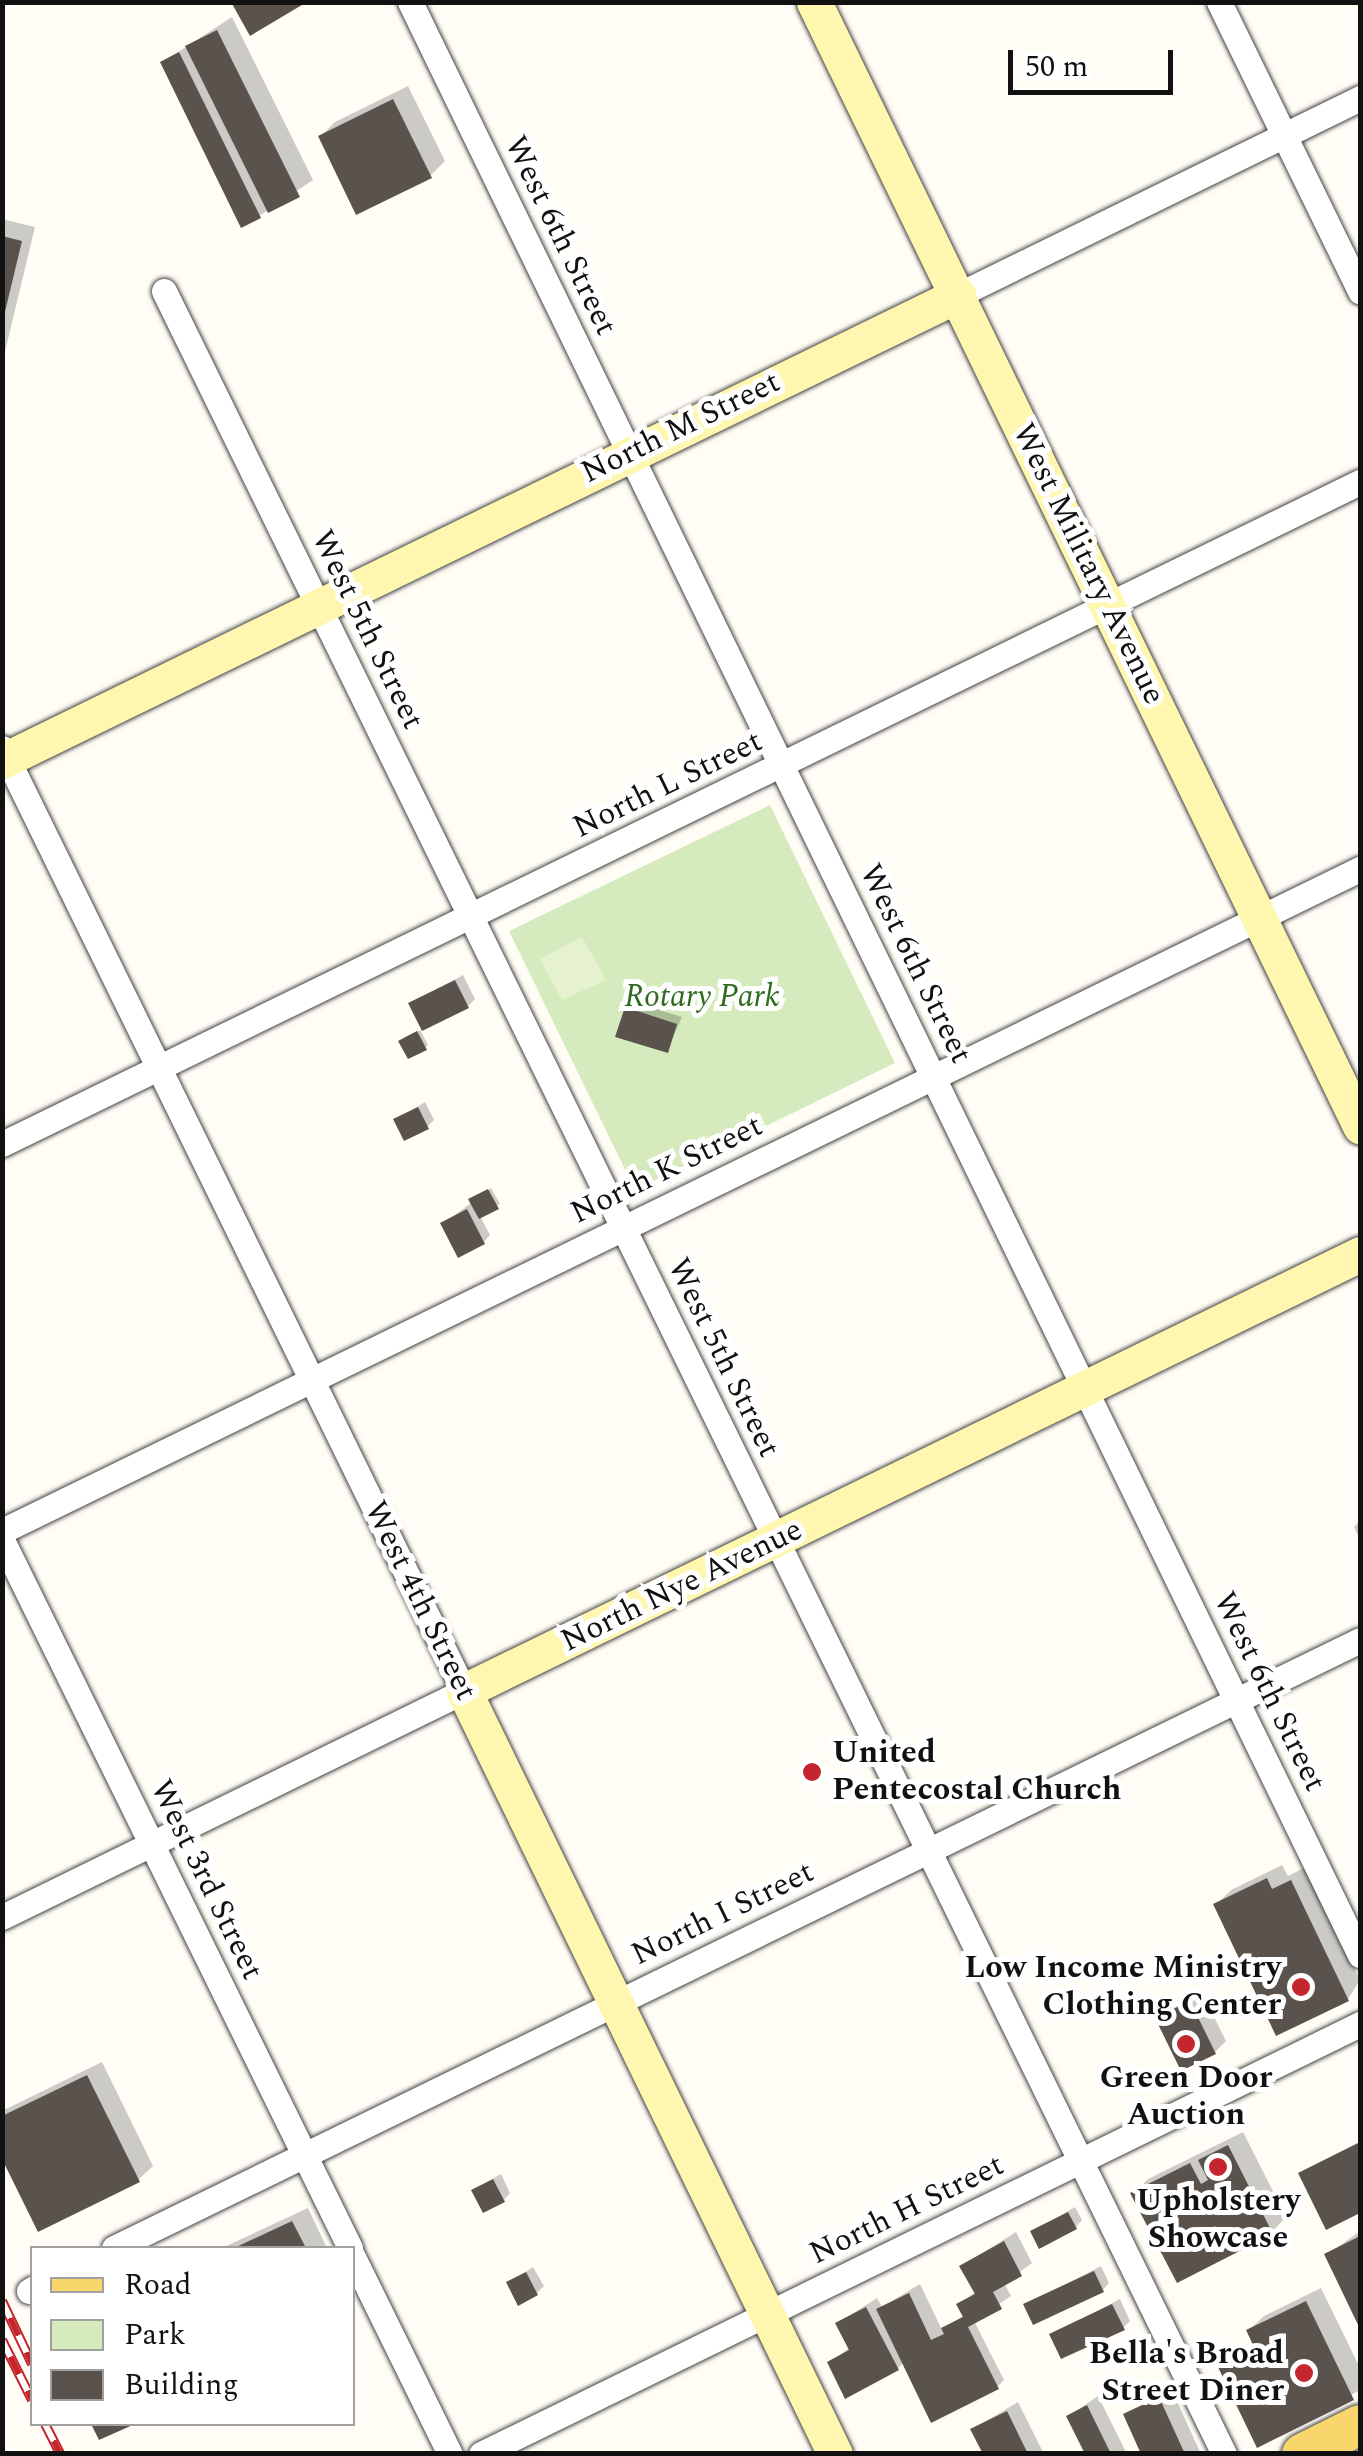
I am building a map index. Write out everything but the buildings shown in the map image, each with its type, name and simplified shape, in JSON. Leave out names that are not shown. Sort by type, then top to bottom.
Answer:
[{"type":"main road","name":"West Military Avenue","points":[[814,2],[1360,1126]]},
{"type":"main road","name":"North M Street","points":[[4,756],[958,294]]},
{"type":"main road","name":"North Nye Avenue","points":[[464,1690],[1360,1254]]},
{"type":"main road","name":"West 4th Street","points":[[464,1690],[836,2454]]},
{"type":"main road","points":[[1302,2454],[1360,2425]]},
{"type":"street","name":"West 6th Street","points":[[410,2],[1360,1954]]},
{"type":"street","points":[[1219,2],[1360,291]]},
{"type":"street","name":"North M Street","points":[[958,294],[1360,98]]},
{"type":"street","name":"West 5th Street","points":[[164,291],[1224,2454]]},
{"type":"street","name":"North L Street","points":[[2,1144],[1360,482]]},
{"type":"street","name":"West 4th Street","points":[[4,756],[464,1690]]},
{"type":"street","name":"North K Street","points":[[2,1531],[1360,869]]},
{"type":"street","name":"West 3rd Street","points":[[2,1540],[348,2246]]},
{"type":"street","name":"North I Street","points":[[118,2246],[1360,1640]]},
{"type":"street","name":"North Nye Avenue","points":[[2,1917],[464,1690]]},
{"type":"street","name":"North H Street","points":[[482,2454],[1360,2024]]},
{"type":"street","name":"West 3rd Street","points":[[355,2260],[450,2454]]},
{"type":"green space","name":"Rotary Park","points":[[770,805],[895,1063],[635,1190],[509,931]]},
{"type":"green space","points":[[582,937],[606,980],[562,1000],[540,959]]},
{"type":"railway","points":[[2,2301],[30,2360]]},
{"type":"railway","points":[[2,2340],[30,2396]]},
{"type":"railway","points":[[46,2426],[60,2454]]},
{"type":"place","name":"United Pentecostal Church","points":[[812,1772]]},
{"type":"place","name":"Low Income Ministry Clothing Center","points":[[1301,1987]]},
{"type":"place","name":"Green Door Auction","points":[[1186,2044]]},
{"type":"place","name":"Upholstery Showcase","points":[[1218,2167]]},
{"type":"place","name":"Bella's Broad Street Diner","points":[[1304,2373]]}]
